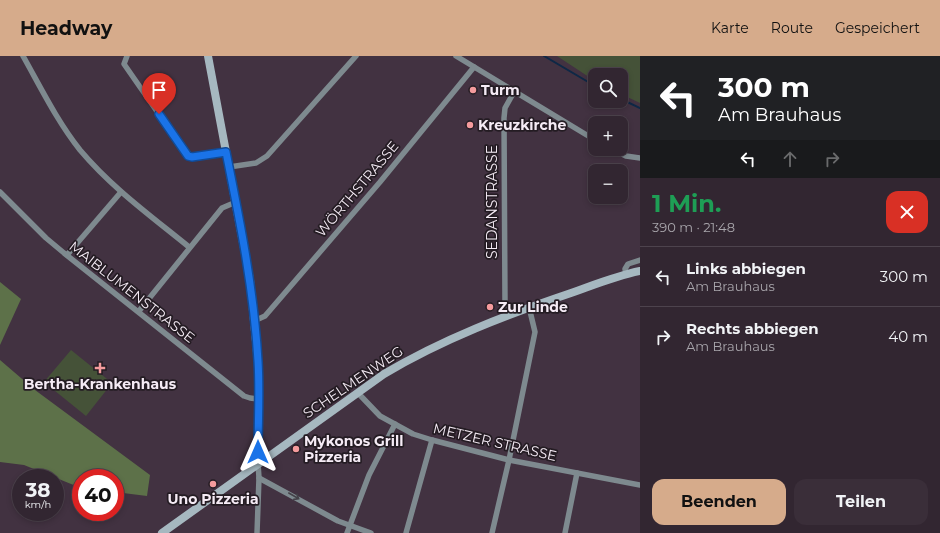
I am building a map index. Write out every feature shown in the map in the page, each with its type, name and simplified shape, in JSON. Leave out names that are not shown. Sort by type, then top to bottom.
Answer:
[{"type":"street","points":[[24,56],[62,126],[94,165],[121,192],[190,247]]},
{"type":"street","points":[[127,56],[124,64],[188,156],[192,157],[226,152]]},
{"type":"street","points":[[208,56],[250,280],[258,362],[259,478],[257,533]]},
{"type":"street","points":[[230,167],[256,163],[267,156],[356,56]]},
{"type":"street","points":[[456,56],[588,136]]},
{"type":"street","name":"WÖRTHSTRASSE","points":[[254,321],[265,316],[380,182],[474,67]]},
{"type":"street","name":"SEDANSTRASSE","points":[[507,315],[505,304],[504,118],[505,108],[514,92]]},
{"type":"street","points":[[626,156],[640,158]]},
{"type":"street","name":"MAIBLUMENSTRASSE","points":[[0,192],[46,238],[67,255],[244,396],[258,399]]},
{"type":"street","points":[[67,255],[121,192]]},
{"type":"street","points":[[138,311],[222,208],[236,202]]},
{"type":"street","points":[[626,274],[625,269],[628,264],[634,260],[640,260]]},
{"type":"street","name":"SCHELMENWEG","points":[[162,533],[258,463],[409,359],[507,315],[626,274],[640,271]]},
{"type":"street","points":[[492,533],[509,460],[535,332],[529,307]]},
{"type":"street","name":"METZER STRASSE","points":[[358,393],[371,408],[395,424],[432,440],[509,460],[640,485]]},
{"type":"street","points":[[347,533],[369,475],[395,424]]},
{"type":"street","points":[[406,533],[432,440]]},
{"type":"street","points":[[565,533],[577,473]]},
{"type":"street","points":[[259,478],[349,526],[371,533]]},
{"type":"green space","points":[[557,56],[640,56],[640,103],[628,97],[628,68],[588,68],[588,76]]},
{"type":"green space","points":[[0,282],[21,299],[0,345]]},
{"type":"green space","points":[[71,350],[112,383],[86,416],[44,382]]},
{"type":"green space","points":[[0,360],[35,390],[150,475],[147,496],[124,493],[124,469],[72,469],[72,484],[64,481],[64,469],[34,469],[24,465],[0,462]]},
{"type":"waterway","points":[[544,56],[588,82]]},
{"type":"waterway","points":[[628,102],[640,108]]},
{"type":"place","name":"Turm","points":[[473,90]]},
{"type":"place","name":"Kreuzkirche","points":[[470,125]]},
{"type":"place","name":"Zur Linde","points":[[490,307]]},
{"type":"place","name":"Bertha-Krankenhaus","points":[[100,368]]},
{"type":"place","name":"Mykonos Grill Pizzeria","points":[[296,449]]},
{"type":"place","name":"Uno Pizzeria","points":[[213,484]]},
{"type":"route","points":[[159,114],[188,156],[192,157],[226,152],[250,280],[258,362],[258,452]]}]
